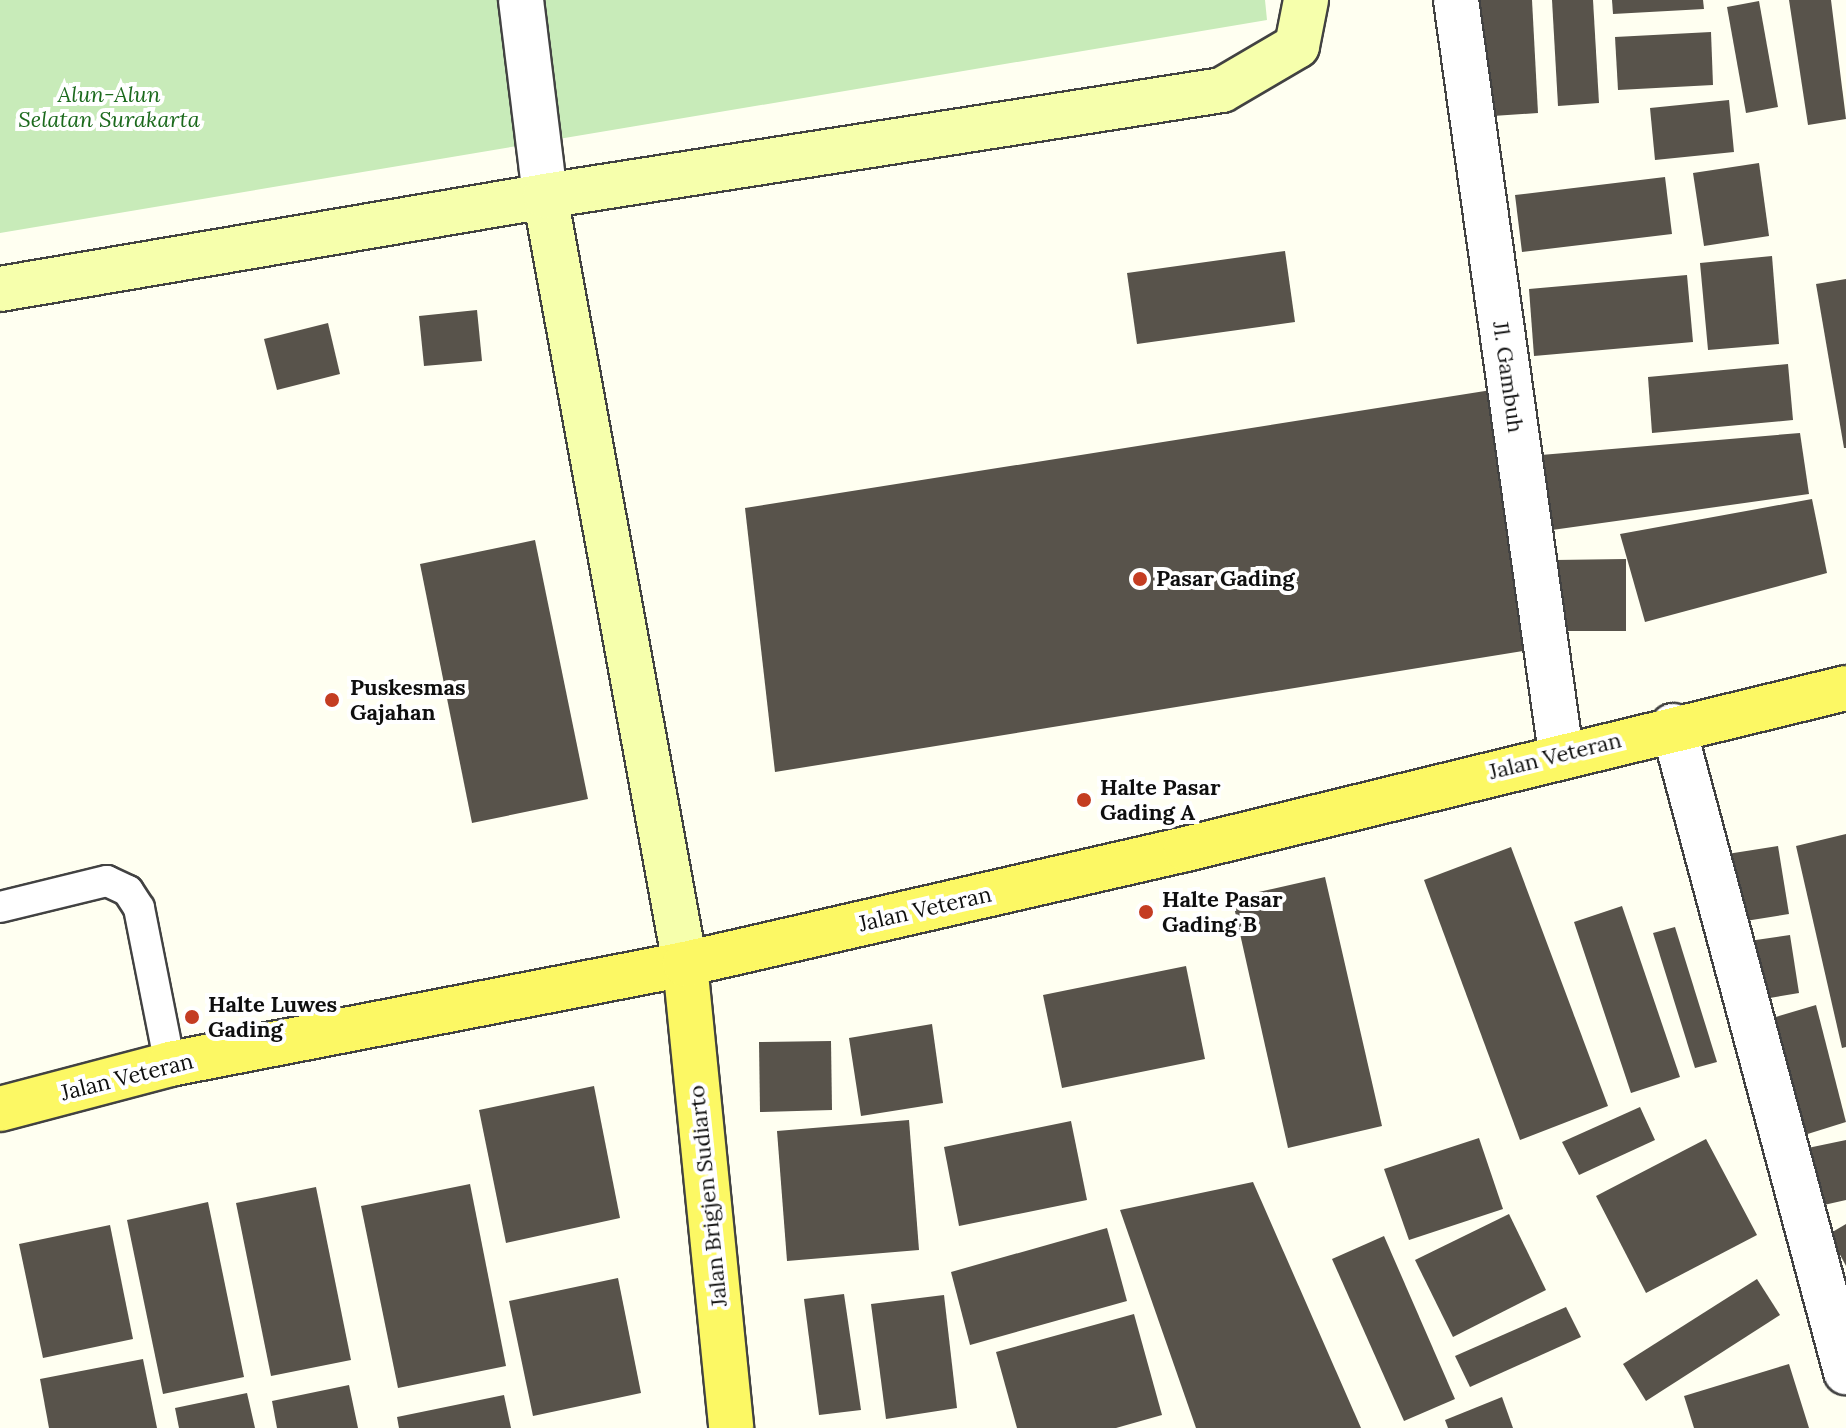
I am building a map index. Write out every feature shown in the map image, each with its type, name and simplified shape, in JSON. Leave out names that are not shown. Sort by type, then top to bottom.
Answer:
[{"type":"main road","name":"Jalan Veteran","points":[[0,1109],[170,1064],[685,964],[1171,853],[1673,726],[1846,688]]},
{"type":"main road","name":"Jalan Brigjen Sudiarto","points":[[685,964],[731,1428]]},
{"type":"street","points":[[521,0],[545,196],[685,964]]},
{"type":"street","points":[[0,289],[545,196],[1222,90],[1297,46],[1306,0]]},
{"type":"street","name":"Jl. Gambuh","points":[[1456,0],[1561,754]]},
{"type":"street","points":[[1673,726],[1846,1372]]},
{"type":"lane","points":[[0,907],[107,881],[128,891],[139,908],[170,1064]]},
{"type":"green space","name":"Alun-Alun Selatan Surakarta","points":[[0,0],[1265,0],[1267,20],[0,233]]},
{"type":"building","points":[[1473,0],[1532,0],[1538,113],[1478,117]]},
{"type":"building","points":[[1552,0],[1593,0],[1599,103],[1558,106]]},
{"type":"building","points":[[1612,0],[1703,0],[1704,9],[1613,14]]},
{"type":"building","points":[[1789,0],[1831,0],[1846,119],[1808,125]]},
{"type":"building","points":[[1759,1],[1778,107],[1746,113],[1727,7]]},
{"type":"building","points":[[1711,32],[1713,85],[1618,90],[1615,37]]},
{"type":"building","points":[[1729,100],[1734,152],[1655,160],[1650,108]]},
{"type":"building","points":[[1759,163],[1769,236],[1704,246],[1693,173]]},
{"type":"building","points":[[1665,177],[1672,234],[1522,252],[1515,195]]},
{"type":"building","points":[[1285,251],[1295,322],[1137,344],[1127,273]]},
{"type":"building","points":[[1772,256],[1779,344],[1708,350],[1700,263]]},
{"type":"building","points":[[1687,275],[1693,342],[1534,356],[1529,289]]},
{"type":"building","points":[[1846,279],[1846,448],[1844,448],[1816,284]]},
{"type":"building","points":[[477,310],[482,361],[424,366],[419,316]]},
{"type":"building","points":[[328,323],[340,374],[277,390],[264,339]]},
{"type":"building","points":[[1788,364],[1793,420],[1652,433],[1648,377]]},
{"type":"building","name":"Pasar Gading","points":[[1504,388],[1535,649],[775,772],[745,508]]},
{"type":"building","points":[[1800,433],[1809,494],[1552,530],[1541,455]]},
{"type":"building","points":[[1812,499],[1827,573],[1645,622],[1620,534]]},
{"type":"building","points":[[535,540],[588,799],[472,823],[420,564]]},
{"type":"building","points":[[1626,559],[1626,631],[1555,631],[1555,560]]},
{"type":"building","points":[[1846,834],[1846,1047],[1842,1048],[1796,846]]},
{"type":"building","points":[[1778,846],[1789,914],[1733,923],[1721,855]]},
{"type":"building","points":[[1511,847],[1608,1106],[1520,1140],[1424,880]]},
{"type":"building","points":[[1325,877],[1382,1126],[1288,1148],[1232,898]]},
{"type":"building","points":[[1622,906],[1680,1077],[1631,1093],[1574,922]]},
{"type":"building","points":[[1675,927],[1717,1062],[1695,1068],[1653,933]]},
{"type":"building","points":[[1790,935],[1799,993],[1758,1000],[1749,941]]},
{"type":"building","points":[[1186,966],[1205,1059],[1062,1088],[1043,995]]},
{"type":"building","points":[[1816,1005],[1846,1122],[1798,1137],[1762,1021]]},
{"type":"building","points":[[932,1024],[943,1103],[861,1116],[849,1038]]},
{"type":"building","points":[[831,1041],[832,1110],[760,1112],[759,1042]]},
{"type":"building","points":[[594,1086],[620,1218],[506,1243],[479,1110]]},
{"type":"building","points":[[1640,1107],[1655,1140],[1579,1175],[1562,1142]]},
{"type":"building","points":[[909,1120],[919,1250],[787,1261],[777,1131]]},
{"type":"building","points":[[1071,1121],[1087,1200],[959,1226],[944,1147]]},
{"type":"building","points":[[1479,1138],[1503,1209],[1409,1240],[1384,1169]]},
{"type":"building","points":[[1706,1139],[1757,1235],[1646,1293],[1596,1196]]},
{"type":"building","points":[[1846,1140],[1846,1200],[1815,1207],[1803,1149]]},
{"type":"building","points":[[1253,1182],[1361,1428],[1196,1428],[1120,1210]]},
{"type":"building","points":[[470,1184],[506,1366],[398,1388],[361,1206]]},
{"type":"building","points":[[316,1187],[351,1360],[271,1376],[236,1203]]},
{"type":"building","points":[[208,1202],[244,1377],[163,1394],[127,1220]]},
{"type":"building","points":[[1509,1214],[1546,1290],[1453,1337],[1415,1260]]},
{"type":"building","points":[[1846,1224],[1846,1266],[1829,1234]]},
{"type":"building","points":[[110,1225],[133,1339],[43,1358],[19,1244]]},
{"type":"building","points":[[1107,1228],[1127,1301],[970,1345],[951,1272]]},
{"type":"building","points":[[1384,1236],[1455,1399],[1404,1421],[1332,1259]]},
{"type":"building","points":[[618,1278],[641,1393],[533,1416],[509,1301]]},
{"type":"building","points":[[1757,1279],[1780,1315],[1646,1401],[1623,1364]]},
{"type":"building","points":[[844,1294],[861,1410],[819,1415],[804,1299]]},
{"type":"building","points":[[944,1295],[957,1408],[886,1419],[871,1304]]},
{"type":"building","points":[[1566,1307],[1581,1337],[1470,1387],[1455,1356]]},
{"type":"building","points":[[1134,1314],[1162,1415],[1116,1428],[1017,1428],[996,1352]]},
{"type":"building","points":[[143,1359],[157,1428],[49,1428],[40,1379]]},
{"type":"building","points":[[1789,1364],[1809,1428],[1694,1428],[1684,1396]]},
{"type":"building","points":[[349,1385],[358,1428],[277,1428],[272,1401]]},
{"type":"building","points":[[247,1393],[255,1428],[179,1428],[175,1408]]},
{"type":"building","points":[[504,1395],[511,1428],[399,1428],[397,1417]]},
{"type":"building","points":[[1502,1397],[1513,1428],[1448,1428],[1445,1420]]},
{"type":"place","name":"Pasar Gading","points":[[1140,579]]},
{"type":"place","name":"Puskesmas Gajahan","points":[[332,700]]},
{"type":"place","name":"Halte Pasar Gading A","points":[[1084,800]]},
{"type":"place","name":"Halte Pasar Gading B","points":[[1146,912]]},
{"type":"place","name":"Halte Luwes Gading","points":[[192,1017]]}]
